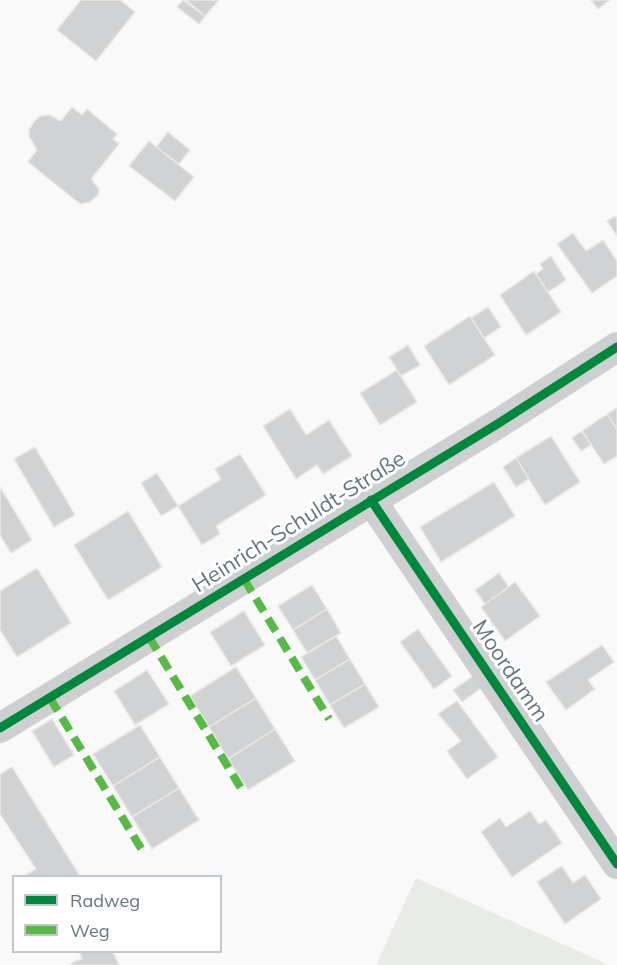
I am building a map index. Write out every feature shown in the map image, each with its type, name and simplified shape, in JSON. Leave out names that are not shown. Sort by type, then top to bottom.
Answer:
[{"type":"street","name":"Heinrich-Schuldt-Straße","points":[[0,728],[499,423],[617,347]]},
{"type":"street","name":"Moordamm","points":[[371,500],[617,864]]},
{"type":"shaded area","points":[[416,878],[609,965],[376,965]]},
{"type":"building","points":[[81,0],[120,0],[135,12],[96,61],[57,30]]},
{"type":"building","points":[[183,0],[205,16],[199,24],[177,7]]},
{"type":"building","points":[[186,0],[219,0],[205,16]]},
{"type":"building","points":[[591,0],[610,0],[598,9]]},
{"type":"building","points":[[72,107],[82,115],[87,109],[117,134],[113,139],[119,144],[91,179],[99,189],[98,195],[90,202],[81,204],[28,162],[37,150],[29,136],[29,129],[34,122],[40,116],[49,115],[61,121]]},
{"type":"building","points":[[168,132],[190,150],[179,164],[156,147]]},
{"type":"building","points":[[149,141],[194,177],[175,201],[129,166]]},
{"type":"building","points":[[615,216],[617,218],[617,236],[607,221]]},
{"type":"building","points":[[573,233],[586,251],[603,240],[617,261],[617,276],[592,293],[557,244]]},
{"type":"building","points":[[551,256],[566,280],[548,292],[536,274],[543,269],[540,264]]},
{"type":"building","points":[[534,271],[561,312],[526,335],[500,295]]},
{"type":"building","points":[[488,307],[501,327],[484,338],[471,318]]},
{"type":"building","points":[[470,316],[495,355],[449,385],[424,346]]},
{"type":"building","points":[[408,345],[420,365],[401,376],[389,357]]},
{"type":"building","points":[[397,370],[417,402],[380,425],[360,393]]},
{"type":"building","points":[[617,408],[617,429],[607,414]]},
{"type":"building","points":[[290,409],[306,435],[329,420],[352,456],[323,474],[317,465],[296,479],[263,426]]},
{"type":"building","points":[[607,414],[617,429],[617,456],[604,464],[582,431]]},
{"type":"building","points":[[582,431],[591,445],[581,451],[572,438]]},
{"type":"building","points":[[551,436],[580,482],[545,505],[516,458]]},
{"type":"building","points":[[35,447],[75,515],[54,527],[14,459]]},
{"type":"building","points":[[240,454],[266,495],[216,526],[220,534],[202,545],[178,506],[221,479],[215,469]]},
{"type":"building","points":[[516,458],[529,479],[516,487],[503,467]]},
{"type":"building","points":[[157,473],[178,506],[161,516],[141,483]]},
{"type":"building","points":[[494,482],[515,516],[441,562],[420,527]]},
{"type":"building","points":[[0,487],[32,540],[11,553],[0,535]]},
{"type":"building","points":[[128,511],[162,567],[108,600],[74,545]]},
{"type":"building","points":[[37,568],[71,623],[17,657],[0,630],[0,591]]},
{"type":"building","points":[[499,573],[509,587],[485,604],[475,590]]},
{"type":"building","points":[[515,582],[540,616],[505,641],[481,607]]},
{"type":"building","points":[[312,585],[327,609],[293,630],[278,606]]},
{"type":"building","points":[[327,609],[341,633],[307,653],[293,630]]},
{"type":"building","points":[[244,611],[265,645],[231,666],[210,632]]},
{"type":"building","points":[[418,629],[452,676],[434,689],[400,642]]},
{"type":"building","points":[[336,636],[350,659],[315,680],[301,657]]},
{"type":"building","points":[[602,645],[614,662],[588,680],[595,689],[566,710],[546,682]]},
{"type":"building","points":[[350,659],[365,684],[330,705],[315,680]]},
{"type":"building","points":[[236,667],[256,698],[209,727],[190,696]]},
{"type":"building","points":[[147,670],[169,704],[135,725],[114,691]]},
{"type":"building","points":[[473,676],[481,688],[462,702],[453,690]]},
{"type":"building","points":[[365,684],[379,707],[344,728],[330,705]]},
{"type":"building","points":[[256,698],[275,729],[228,759],[209,727]]},
{"type":"building","points":[[457,701],[498,757],[467,779],[447,751],[461,741],[438,714]]},
{"type":"building","points":[[52,719],[74,755],[54,767],[32,731]]},
{"type":"building","points":[[140,725],[160,757],[113,786],[93,754]]},
{"type":"building","points":[[275,729],[295,761],[248,790],[228,759]]},
{"type":"building","points":[[160,757],[179,788],[132,817],[113,786]]},
{"type":"building","points":[[12,767],[79,875],[26,875],[36,869],[0,814],[0,774]]},
{"type":"building","points":[[179,788],[199,820],[152,849],[132,817]]},
{"type":"building","points":[[530,811],[539,824],[546,820],[562,843],[512,877],[481,832],[500,818],[506,827]]},
{"type":"building","points":[[562,866],[573,883],[585,875],[601,899],[565,924],[537,882]]},
{"type":"building","points":[[80,953],[113,953],[119,965],[72,965],[71,963],[82,959]]},
{"type":"marked path","points":[[244,579],[329,719]]},
{"type":"marked path","points":[[149,637],[242,790]]},
{"type":"marked path","points":[[50,698],[142,850]]},
{"type":"cycle path","points":[[0,728],[499,423],[617,347]]},
{"type":"cycle path","points":[[371,500],[617,864]]}]
